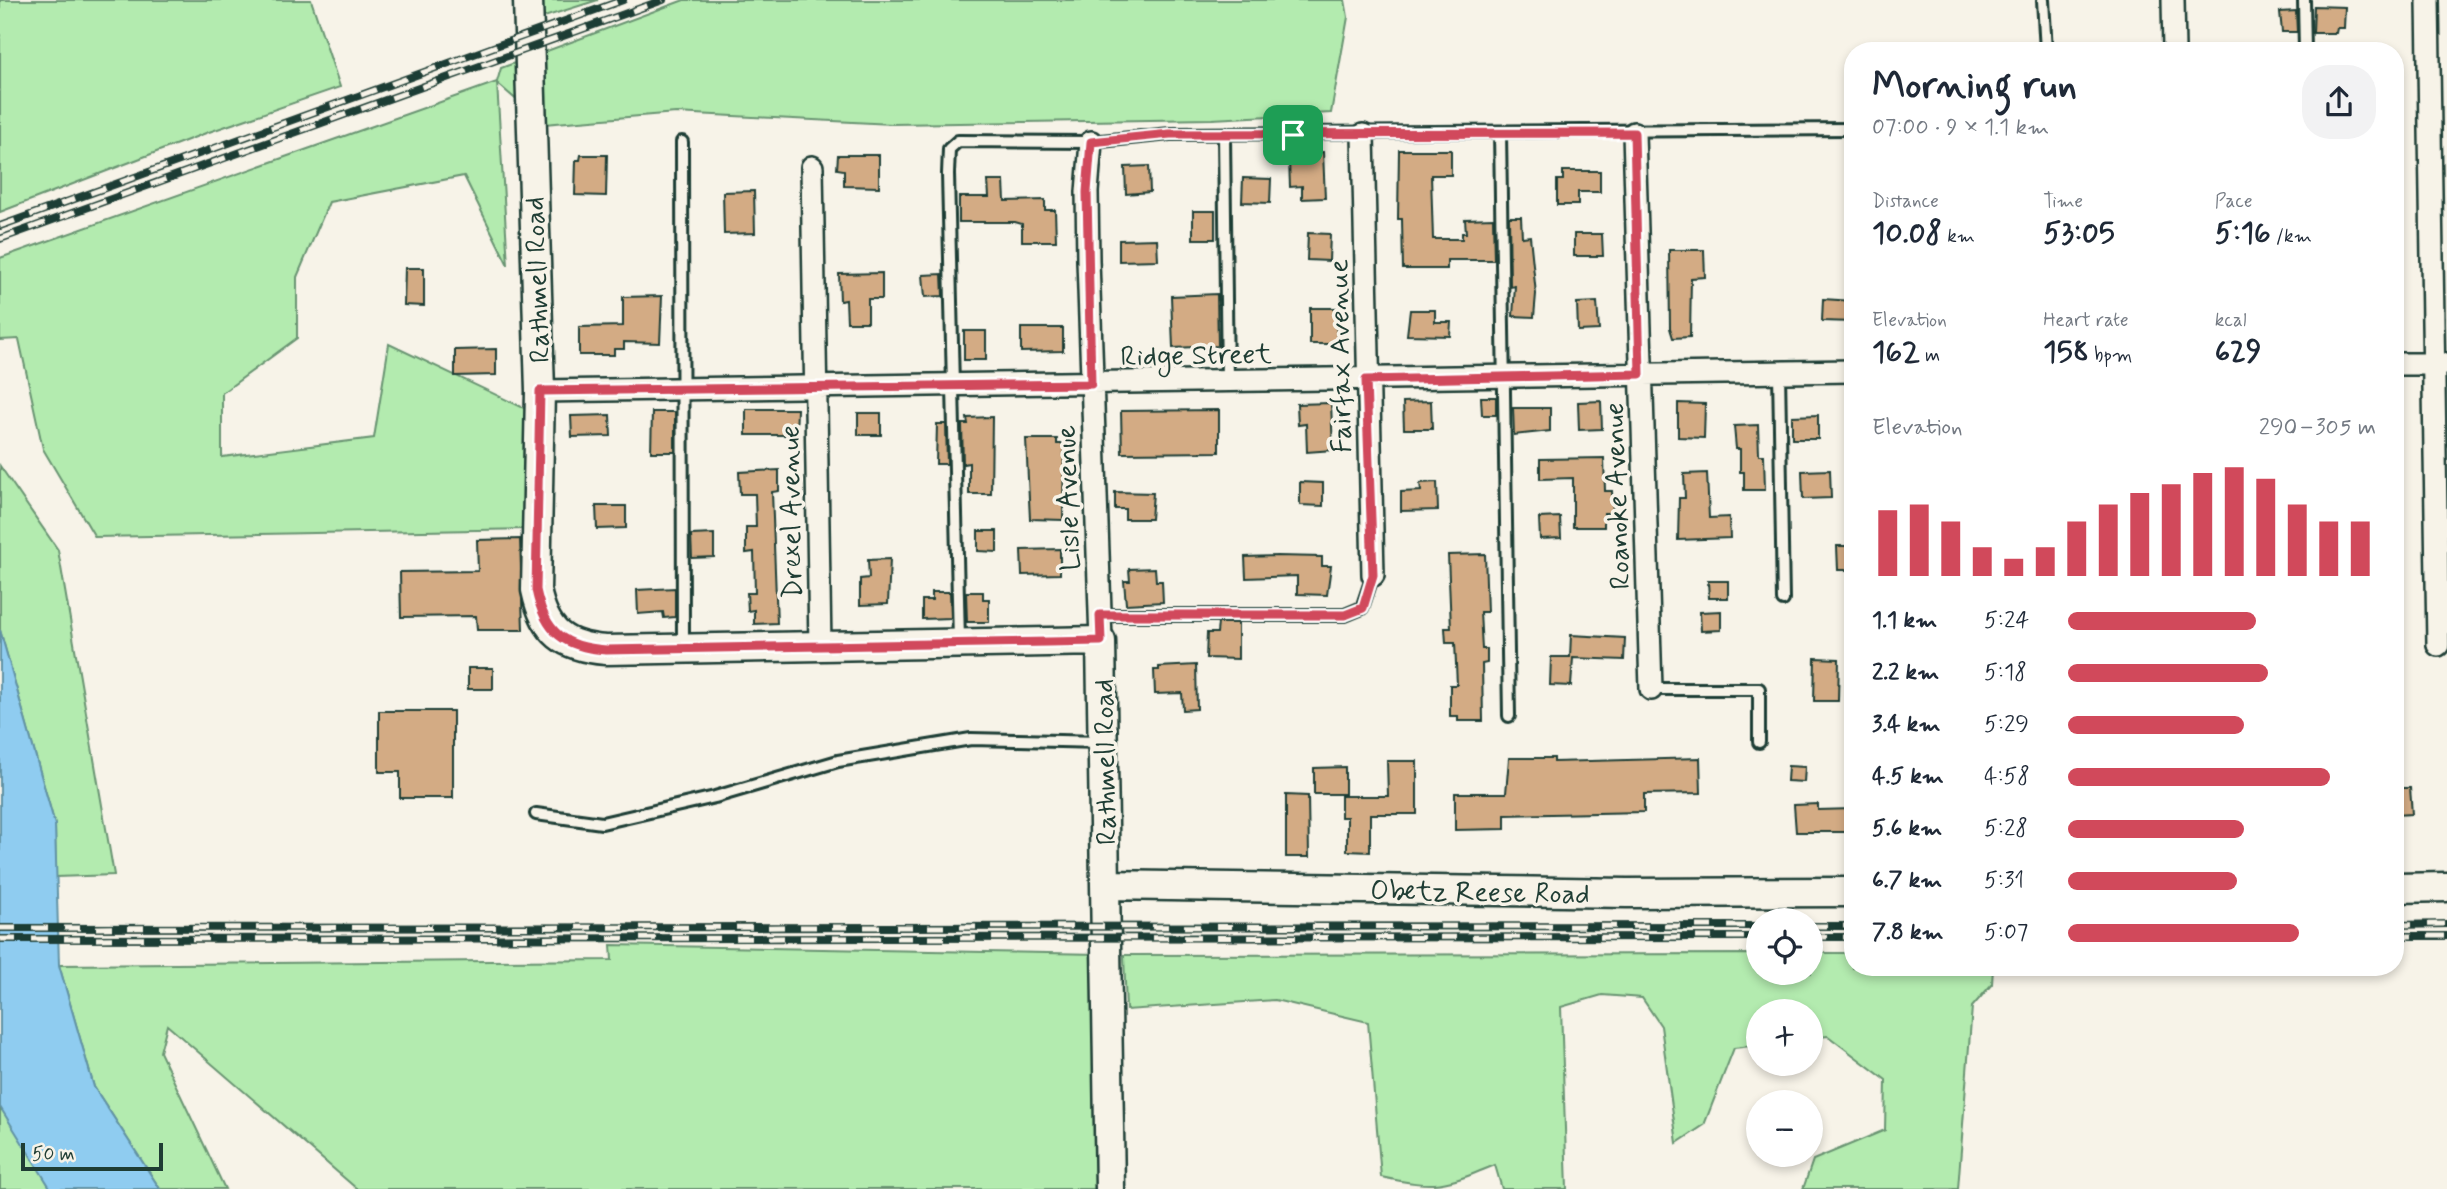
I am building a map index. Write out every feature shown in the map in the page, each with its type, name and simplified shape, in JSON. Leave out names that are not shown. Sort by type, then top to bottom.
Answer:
[{"type":"street","name":"Rathmell Road","points":[[528,0],[540,391],[536,590],[543,615],[559,637],[582,648],[959,644],[1101,628],[1110,1189]]},
{"type":"street","points":[[2174,0],[2174,42]]},
{"type":"street","points":[[2428,0],[2441,364],[2438,645]]},
{"type":"street","name":"Roanoke Avenue","points":[[1634,133],[1651,689]]},
{"type":"street","name":"Fairfax Avenue","points":[[1363,135],[1366,380],[1373,575]]},
{"type":"street","name":"Lisle Avenue","points":[[1091,142],[1087,192],[1091,384],[1101,628]]},
{"type":"street","name":"Drexel Avenue","points":[[812,167],[820,647]]},
{"type":"street","points":[[2404,364],[2441,364]]},
{"type":"street","name":"Ridge Street","points":[[540,391],[1844,371]]},
{"type":"street","name":"Obetz Reese Road","points":[[1106,885],[1627,893],[1844,892]]},
{"type":"street","points":[[2404,888],[2447,887]]},
{"type":"lane","points":[[2043,0],[2045,42]]},
{"type":"lane","points":[[2304,0],[2305,42]]},
{"type":"lane","points":[[959,644],[948,149],[958,141],[1091,142],[1170,134],[1363,135],[1844,129]]},
{"type":"lane","points":[[1500,133],[1506,377],[1509,716]]},
{"type":"lane","points":[[1223,135],[1227,382]]},
{"type":"lane","points":[[682,142],[683,649]]},
{"type":"lane","points":[[1779,372],[1783,600]]},
{"type":"lane","points":[[1101,628],[1345,615],[1363,608],[1373,575]]},
{"type":"lane","points":[[1651,689],[1759,689],[1759,742]]},
{"type":"lane","points":[[536,814],[601,823],[715,797],[838,761],[971,739],[1104,742]]},
{"type":"green space","points":[[0,0],[311,0],[340,87],[206,133],[0,212]]},
{"type":"green space","points":[[538,0],[598,0],[538,19]]},
{"type":"green space","points":[[684,0],[1345,0],[1348,17],[1331,113],[1212,119],[892,124],[676,113],[544,124],[497,83],[508,265],[464,176],[329,202],[297,277],[297,338],[222,393],[222,457],[374,438],[389,344],[528,410],[529,529],[95,537],[43,449],[19,339],[0,340],[0,258],[497,82],[501,68]]},
{"type":"green space","points":[[0,466],[58,550],[114,875],[56,877],[55,825],[0,630]]},
{"type":"green space","points":[[611,945],[1099,954],[1100,1189],[357,1189],[167,1025],[160,1052],[225,1189],[160,1189],[94,1087],[59,965],[612,960]]},
{"type":"green space","points":[[1823,953],[1844,953],[1844,976],[1992,976],[1992,984],[1972,1007],[1958,1189],[1803,1189],[1811,1167],[1823,1167],[1823,1156],[1885,1130],[1886,1080],[1828,1036],[1823,1037],[1823,999],[1746,999],[1746,1047],[1734,1048],[1704,1125],[1677,1143],[1661,1026],[1642,998],[1602,995],[1561,1007],[1567,1189],[1502,1189],[1495,1165],[1440,1183],[1415,1183],[1381,1177],[1368,1022],[1275,1000],[1126,1010],[1124,955],[1746,954],[1746,985],[1823,985]]},
{"type":"green space","points":[[0,1107],[19,1133],[51,1189],[0,1189]]},
{"type":"water","points":[[0,630],[55,825],[59,965],[94,1087],[160,1189],[51,1189],[0,1107]]},
{"type":"building","points":[[2314,6],[2345,7],[2344,28],[2337,28],[2336,33],[2313,33]]},
{"type":"building","points":[[2296,11],[2297,32],[2282,32],[2280,12]]},
{"type":"building","points":[[1399,150],[1451,150],[1451,175],[1431,175],[1433,239],[1462,239],[1462,233],[1466,233],[1465,219],[1493,218],[1494,260],[1447,260],[1447,269],[1403,269],[1402,219],[1398,219]]},
{"type":"building","points":[[1323,152],[1325,198],[1302,199],[1302,186],[1290,187],[1289,160],[1300,160],[1299,153]]},
{"type":"building","points":[[581,155],[607,155],[606,196],[575,195],[576,160],[580,160]]},
{"type":"building","points":[[838,155],[879,155],[879,187],[844,186],[844,170],[837,169]]},
{"type":"building","points":[[1149,166],[1150,192],[1126,194],[1125,167]]},
{"type":"building","points":[[1563,171],[1600,171],[1600,192],[1578,192],[1578,205],[1557,205],[1557,180],[1563,180]]},
{"type":"building","points":[[1243,178],[1271,179],[1270,203],[1242,202]]},
{"type":"building","points":[[988,181],[1004,181],[1005,201],[1045,200],[1045,210],[1055,210],[1056,241],[1022,241],[1022,224],[1015,222],[959,222],[959,197],[989,197]]},
{"type":"building","points":[[754,191],[755,233],[724,234],[723,192]]},
{"type":"building","points":[[1193,211],[1215,211],[1215,239],[1193,239]]},
{"type":"building","points":[[1509,217],[1521,217],[1522,237],[1530,236],[1536,294],[1534,317],[1513,316],[1515,286],[1510,287]]},
{"type":"building","points":[[1308,233],[1330,234],[1329,261],[1307,260]]},
{"type":"building","points":[[1574,234],[1602,234],[1603,256],[1574,256]]},
{"type":"building","points":[[1157,239],[1158,260],[1119,261],[1119,240]]},
{"type":"building","points":[[1669,250],[1704,250],[1705,277],[1691,278],[1690,337],[1673,338],[1670,328]]},
{"type":"building","points":[[405,268],[424,268],[424,306],[404,305]]},
{"type":"building","points":[[882,273],[882,299],[868,299],[868,322],[847,322],[846,300],[840,301],[839,274]]},
{"type":"building","points":[[942,274],[943,296],[925,297],[923,275]]},
{"type":"building","points":[[1217,294],[1218,346],[1173,348],[1171,296]]},
{"type":"building","points":[[662,296],[660,343],[624,342],[624,349],[614,349],[614,355],[579,355],[579,327],[623,326],[623,297]]},
{"type":"building","points":[[1823,299],[1844,300],[1844,322],[1822,321]]},
{"type":"building","points":[[1597,302],[1599,330],[1578,331],[1577,303]]},
{"type":"building","points":[[1310,308],[1336,308],[1337,344],[1310,344]]},
{"type":"building","points":[[1410,310],[1435,310],[1435,322],[1451,322],[1450,336],[1407,335]]},
{"type":"building","points":[[1021,328],[1063,328],[1063,351],[1021,352]]},
{"type":"building","points":[[964,331],[986,331],[986,360],[964,360]]},
{"type":"building","points":[[496,349],[496,375],[455,376],[455,350]]},
{"type":"building","points":[[1481,397],[1496,397],[1496,415],[1482,415]]},
{"type":"building","points":[[1431,401],[1432,429],[1404,429],[1403,402]]},
{"type":"building","points":[[1601,401],[1602,429],[1579,430],[1578,402]]},
{"type":"building","points":[[1331,403],[1333,450],[1307,452],[1306,424],[1298,425],[1297,404]]},
{"type":"building","points":[[1678,403],[1705,404],[1704,438],[1678,437]]},
{"type":"building","points":[[1513,408],[1550,408],[1550,431],[1514,435]]},
{"type":"building","points":[[746,409],[797,409],[796,435],[746,435]]},
{"type":"building","points":[[1219,410],[1219,452],[1122,453],[1121,411]]},
{"type":"building","points":[[652,412],[675,412],[675,452],[651,452]]},
{"type":"building","points":[[858,413],[881,413],[881,435],[858,435]]},
{"type":"building","points":[[610,415],[611,436],[572,437],[571,416]]},
{"type":"building","points":[[1818,415],[1818,439],[1792,439],[1792,416]]},
{"type":"building","points":[[992,417],[991,494],[969,494],[969,463],[963,464],[962,424],[968,424],[967,418]]},
{"type":"building","points":[[937,424],[946,424],[947,464],[936,464]]},
{"type":"building","points":[[1758,425],[1759,455],[1764,455],[1765,490],[1744,490],[1744,472],[1740,472],[1740,449],[1736,449],[1734,426]]},
{"type":"building","points":[[1026,439],[1057,439],[1057,444],[1064,444],[1063,520],[1030,519]]},
{"type":"building","points":[[1604,458],[1605,491],[1612,491],[1613,513],[1604,513],[1604,527],[1573,527],[1573,478],[1540,479],[1540,459]]},
{"type":"building","points":[[779,470],[779,491],[772,492],[777,623],[754,624],[754,610],[748,611],[747,593],[755,593],[754,552],[746,553],[746,527],[756,527],[755,494],[740,494],[739,472]]},
{"type":"building","points":[[1830,470],[1831,498],[1803,499],[1802,471]]},
{"type":"building","points":[[1707,473],[1709,518],[1729,517],[1730,538],[1678,540],[1679,498],[1685,498],[1684,474]]},
{"type":"building","points":[[1300,482],[1323,483],[1323,506],[1300,505]]},
{"type":"building","points":[[1437,482],[1438,510],[1401,511],[1401,492],[1421,491],[1420,483]]},
{"type":"building","points":[[1115,492],[1153,493],[1151,519],[1125,519],[1125,509],[1115,509]]},
{"type":"building","points":[[596,506],[626,506],[626,528],[597,529]]},
{"type":"building","points":[[1560,517],[1561,538],[1540,539],[1539,518]]},
{"type":"building","points":[[978,531],[997,531],[997,552],[978,551]]},
{"type":"building","points":[[714,534],[714,557],[692,558],[691,535]]},
{"type":"building","points":[[520,539],[523,630],[477,630],[476,616],[401,617],[400,572],[478,571],[477,540]]},
{"type":"building","points":[[1837,546],[1844,546],[1844,570],[1838,570]]},
{"type":"building","points":[[1060,549],[1060,574],[1022,575],[1021,550]]},
{"type":"building","points":[[1485,554],[1487,612],[1480,612],[1482,649],[1487,649],[1487,663],[1482,664],[1483,721],[1458,721],[1458,716],[1450,716],[1450,685],[1457,685],[1455,643],[1446,643],[1445,628],[1451,628],[1448,555]]},
{"type":"building","points":[[1245,557],[1322,557],[1322,566],[1331,566],[1327,595],[1297,594],[1297,576],[1246,578]]},
{"type":"building","points":[[890,559],[888,604],[860,605],[860,579],[869,578],[868,560]]},
{"type":"building","points":[[1155,568],[1156,581],[1162,581],[1163,602],[1126,604],[1124,581],[1130,581],[1129,569]]},
{"type":"building","points":[[1708,581],[1728,581],[1728,598],[1709,598]]},
{"type":"building","points":[[675,588],[675,617],[664,618],[663,612],[638,614],[637,590]]},
{"type":"building","points":[[932,592],[950,592],[951,618],[922,619],[922,600],[932,600]]},
{"type":"building","points":[[966,592],[983,592],[983,599],[989,599],[989,622],[967,622]]},
{"type":"building","points":[[1721,611],[1721,630],[1701,631],[1700,612]]},
{"type":"building","points":[[1218,623],[1238,623],[1238,659],[1206,658],[1207,633],[1217,633]]},
{"type":"building","points":[[1571,635],[1625,638],[1624,660],[1573,658],[1571,686],[1550,685],[1551,657],[1570,657]]},
{"type":"building","points":[[1815,658],[1839,659],[1838,701],[1814,701]]},
{"type":"building","points":[[1196,665],[1197,709],[1183,710],[1182,693],[1155,694],[1154,670],[1159,670],[1159,667]]},
{"type":"building","points":[[468,668],[493,668],[493,689],[468,689]]},
{"type":"building","points":[[379,711],[453,711],[453,798],[400,798],[400,772],[379,772]]},
{"type":"building","points":[[1509,758],[1554,758],[1554,762],[1700,758],[1701,793],[1644,794],[1644,812],[1505,815],[1505,829],[1455,830],[1455,793],[1506,793]]},
{"type":"building","points":[[1387,761],[1417,761],[1417,814],[1370,814],[1370,852],[1347,851],[1347,817],[1341,817],[1341,796],[1388,796]]},
{"type":"building","points":[[1788,766],[1805,767],[1804,782],[1787,781]]},
{"type":"building","points":[[1345,767],[1345,794],[1314,794],[1314,768]]},
{"type":"building","points":[[2404,788],[2410,788],[2412,814],[2404,814]]},
{"type":"building","points":[[1286,795],[1308,796],[1309,857],[1286,857]]},
{"type":"building","points":[[1818,804],[1818,810],[1844,809],[1844,832],[1796,832],[1794,805]]},
{"type":"railway","points":[[0,226],[623,0]]},
{"type":"railway","points":[[0,239],[663,0]]},
{"type":"railway","points":[[2404,925],[2447,924]]},
{"type":"railway","points":[[0,928],[1746,926]]},
{"type":"railway","points":[[1823,926],[1844,926]]},
{"type":"railway","points":[[2404,936],[2447,936]]},
{"type":"railway","points":[[0,939],[1746,937]]},
{"type":"railway","points":[[1823,937],[1844,937]]},
{"type":"route","points":[[1634,133],[1640,374],[1366,380],[1373,575],[1371,591],[1363,608],[1345,615],[1100,615],[1101,641],[606,650],[582,648],[559,637],[550,627],[543,615],[536,590],[540,391],[1091,384],[1087,192],[1091,142],[1170,134],[1293,135],[1634,133]]}]
